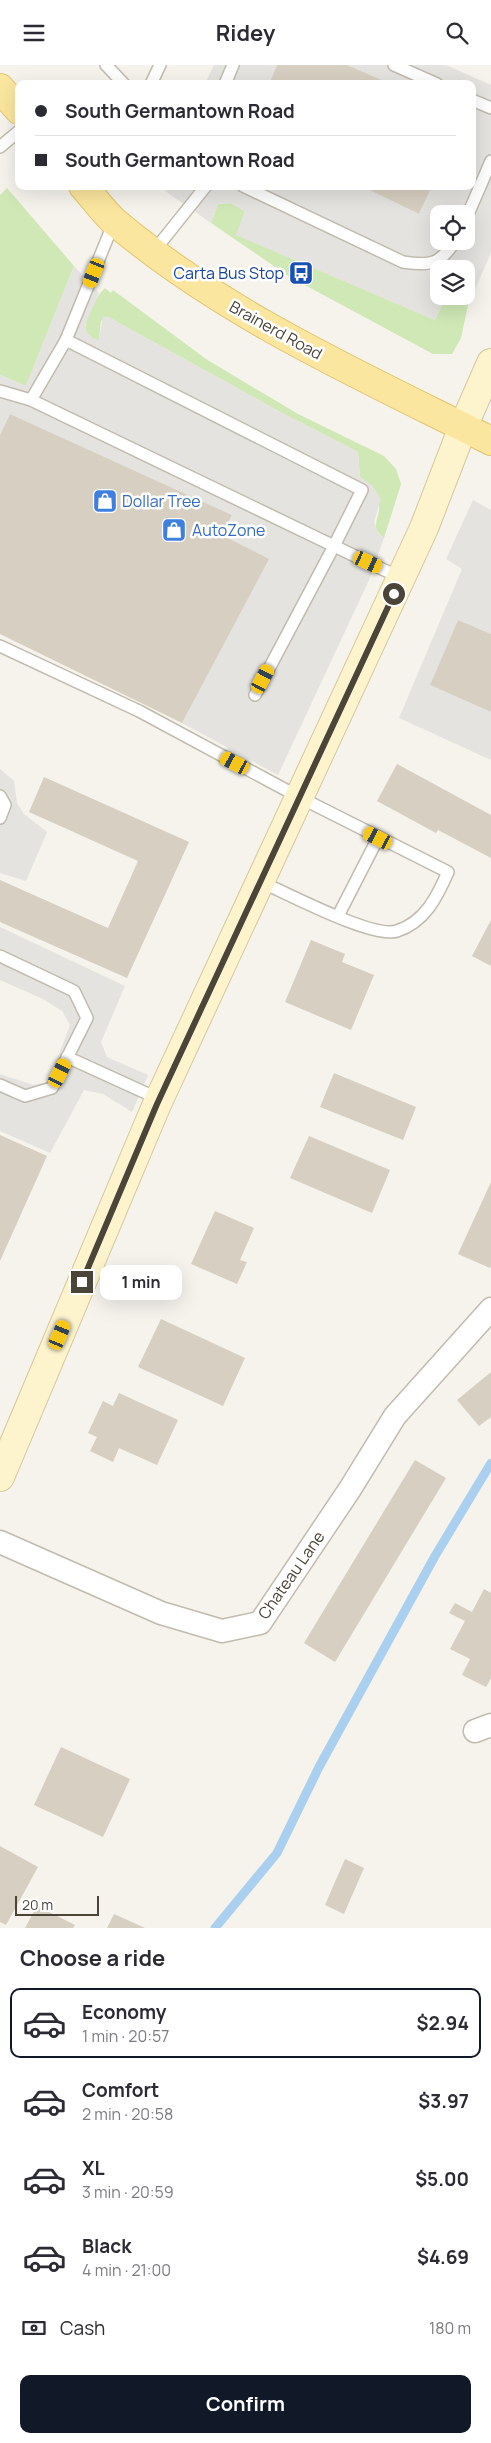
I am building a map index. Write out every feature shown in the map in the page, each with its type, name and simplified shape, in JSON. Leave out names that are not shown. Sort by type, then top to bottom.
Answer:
[{"type":"main road","points":[[0,88],[15,105]]},
{"type":"main road","name":"Brainerd Road","points":[[93,191],[114,222],[216,296],[365,379],[491,441]]},
{"type":"main road","points":[[0,1477],[160,1099],[402,577],[491,363]]},
{"type":"street","name":"Chateau Lane","points":[[0,1542],[161,1613],[222,1631],[260,1623],[350,1489],[395,1416],[491,1309]]},
{"type":"lane","points":[[106,65],[120,80]]},
{"type":"lane","points":[[153,80],[160,65]]},
{"type":"lane","points":[[227,80],[233,65]]},
{"type":"lane","points":[[394,65],[428,80]]},
{"type":"lane","points":[[476,101],[491,108]]},
{"type":"lane","points":[[0,147],[15,134]]},
{"type":"lane","points":[[472,205],[491,161]]},
{"type":"lane","points":[[154,251],[203,190]]},
{"type":"lane","points":[[251,190],[403,262],[426,266],[445,256],[449,250]]},
{"type":"lane","points":[[31,400],[66,340],[114,222]]},
{"type":"lane","points":[[66,340],[362,490],[334,547],[254,695]]},
{"type":"lane","points":[[0,391],[31,400],[334,547],[402,577]]},
{"type":"lane","points":[[0,646],[139,711],[299,797],[448,872],[436,900],[423,916],[396,932],[368,929],[261,881]]},
{"type":"lane","points":[[0,796],[5,805],[0,818]]},
{"type":"lane","points":[[338,916],[378,838]]},
{"type":"lane","points":[[0,956],[74,991],[87,1018],[52,1087],[25,1096],[0,1085]]},
{"type":"lane","points":[[68,1057],[160,1099]]},
{"type":"green space","points":[[7,188],[74,266],[26,386],[0,375],[0,195]]},
{"type":"green space","points":[[231,203],[245,211],[237,235],[435,320],[442,305],[468,305],[461,338],[452,354],[433,354],[290,277],[211,223],[218,204]]},
{"type":"green space","points":[[105,288],[111,293],[113,290],[206,359],[298,414],[384,456],[396,469],[401,484],[384,538],[376,528],[379,510],[377,495],[360,477],[358,452],[284,414],[108,317],[101,321],[99,339],[96,340],[86,332],[85,328],[94,302]]},
{"type":"shaded area","points":[[214,65],[277,65],[271,80],[207,80]]},
{"type":"shaded area","points":[[347,65],[446,65],[491,85],[491,253],[475,289],[475,260],[430,260],[430,305],[442,305],[435,320],[236,235],[245,212],[231,203],[218,204],[211,223],[165,191],[169,190],[369,190],[419,214],[430,190],[476,190],[476,80],[382,80]]},
{"type":"shaded area","points":[[74,266],[99,293],[85,325],[87,333],[96,340],[99,339],[103,316],[108,317],[284,414],[358,452],[360,477],[372,485],[381,499],[374,522],[378,533],[384,538],[369,580],[278,775],[182,723],[268,559],[222,535],[232,515],[10,414],[0,435],[0,375],[26,386]]},
{"type":"shaded area","points":[[473,500],[491,510],[491,634],[458,620],[430,685],[491,712],[491,760],[399,718],[462,569],[446,559]]},
{"type":"shaded area","points":[[0,769],[14,781],[17,803],[24,814],[47,832],[26,881],[0,873]]},
{"type":"shaded area","points":[[0,927],[125,986],[101,1042],[107,1057],[148,1075],[132,1112],[103,1094],[84,1090],[50,1153],[0,1131],[0,1074],[33,1085],[48,1082],[70,1025],[62,1011],[43,999],[0,980]]},
{"type":"building","points":[[277,65],[347,65],[382,80],[271,80]]},
{"type":"building","points":[[369,190],[430,190],[419,214]]},
{"type":"building","points":[[10,414],[232,515],[222,535],[269,559],[182,723],[0,634],[0,435]]},
{"type":"building","points":[[458,620],[491,634],[491,712],[430,685]]},
{"type":"building","points":[[397,764],[491,815],[491,858],[438,830],[436,833],[377,801]]},
{"type":"building","points":[[44,777],[189,842],[127,978],[0,922],[0,880],[108,928],[138,861],[29,812]]},
{"type":"building","points":[[491,920],[491,966],[472,956]]},
{"type":"building","points":[[311,940],[345,954],[342,962],[374,975],[351,1030],[285,1002]]},
{"type":"building","points":[[334,1073],[416,1107],[403,1140],[320,1107]]},
{"type":"building","points":[[0,1135],[47,1156],[0,1261]]},
{"type":"building","points":[[309,1136],[390,1170],[372,1213],[290,1178]]},
{"type":"building","points":[[491,1182],[491,1266],[490,1268],[458,1254]]},
{"type":"building","points":[[215,1211],[254,1228],[240,1260],[247,1262],[237,1284],[191,1264]]},
{"type":"building","points":[[161,1319],[245,1358],[223,1406],[138,1367]]},
{"type":"building","points":[[491,1372],[491,1417],[479,1426],[457,1400]]},
{"type":"building","points":[[119,1393],[178,1420],[157,1465],[119,1448],[113,1462],[90,1451],[97,1437],[88,1433],[103,1401],[113,1406]]},
{"type":"building","points":[[415,1460],[446,1478],[335,1662],[304,1643]]},
{"type":"building","points":[[484,1589],[491,1593],[491,1678],[486,1687],[462,1675],[470,1659],[450,1649],[465,1621],[449,1613],[455,1603],[472,1612]]},
{"type":"building","points":[[61,1747],[130,1779],[103,1837],[34,1805]]},
{"type":"building","points":[[0,1846],[38,1867],[6,1925],[0,1922]]},
{"type":"building","points":[[345,1859],[364,1868],[344,1914],[325,1905]]},
{"type":"building","points":[[37,1906],[75,1925],[73,1928],[25,1928]]},
{"type":"building","points":[[114,1914],[145,1928],[107,1928]]},
{"type":"waterway","points":[[215,1928],[277,1853],[319,1767],[435,1556],[491,1463]]},
{"type":"place","name":"Carta Bus Stop","points":[[301,273]]},
{"type":"place","name":"Dollar Tree","points":[[105,501]]},
{"type":"place","name":"AutoZone","points":[[174,530]]},
{"type":"route","points":[[82,1282],[157,1104],[394,594]]}]
